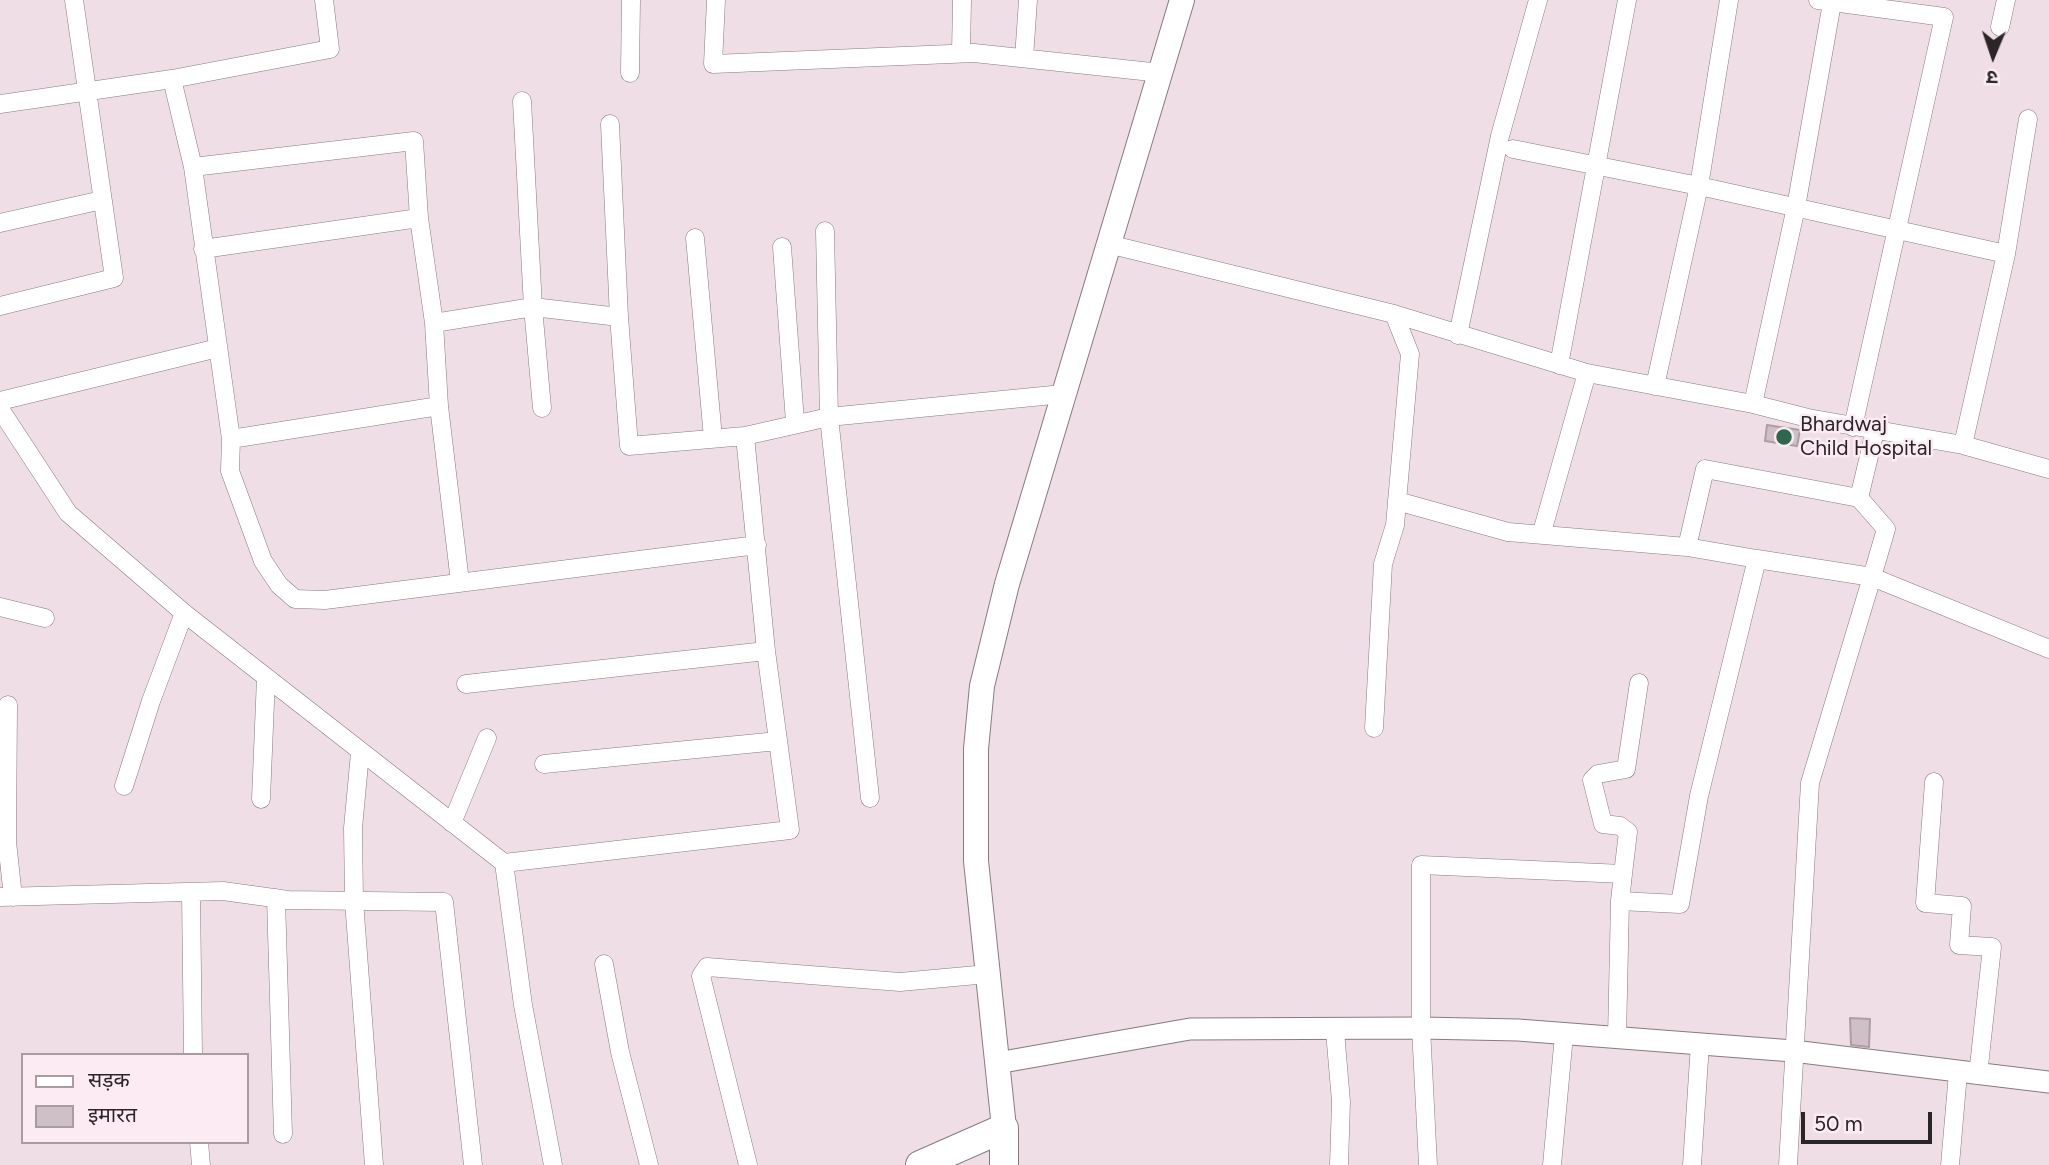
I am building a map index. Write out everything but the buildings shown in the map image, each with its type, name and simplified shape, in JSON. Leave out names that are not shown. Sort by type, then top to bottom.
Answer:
[{"type":"main road","points":[[1003,1165],[1004,1128],[976,861],[976,749],[982,686],[1007,584],[1182,0]]},
{"type":"main road","points":[[920,1165],[1004,1128]]},
{"type":"street","points":[[0,306],[114,278],[74,0]]},
{"type":"street","points":[[0,104],[172,79],[330,49],[324,0]]},
{"type":"street","points":[[629,73],[631,0]]},
{"type":"street","points":[[716,0],[713,64],[961,53],[1161,73]]},
{"type":"street","points":[[961,53],[962,0]]},
{"type":"street","points":[[1024,58],[1028,0]]},
{"type":"street","points":[[1458,335],[1500,136],[1538,0]]},
{"type":"street","points":[[1559,365],[1598,168],[1627,0]]},
{"type":"street","points":[[1655,386],[1699,186],[1729,0]]},
{"type":"street","points":[[2000,27],[2006,0]]},
{"type":"street","points":[[1753,404],[1796,207],[1825,1],[1944,17],[1853,427]]},
{"type":"street","points":[[172,79],[193,167],[231,439],[230,471],[263,561],[279,585],[295,599],[325,600],[757,545]]},
{"type":"street","points":[[522,101],[533,307],[542,408]]},
{"type":"street","points":[[1963,445],[2006,254],[2028,119]]},
{"type":"street","points":[[610,124],[619,317],[629,446],[744,436],[829,416],[1063,394]]},
{"type":"street","points":[[193,167],[414,141],[419,218],[434,323],[439,406],[450,477],[460,582]]},
{"type":"street","points":[[1513,149],[1699,186],[2006,254]]},
{"type":"street","points":[[0,223],[102,200]]},
{"type":"street","points":[[203,249],[419,218]]},
{"type":"street","points":[[825,232],[829,416],[870,799]]},
{"type":"street","points":[[695,238],[713,438]]},
{"type":"street","points":[[1108,244],[1394,314],[1587,373],[1753,404],[1853,427],[1963,445],[2049,470]]},
{"type":"street","points":[[782,247],[795,422]]},
{"type":"street","points":[[434,323],[533,307],[619,317]]},
{"type":"street","points":[[1374,728],[1383,564],[1395,525],[1410,354],[1394,314]]},
{"type":"street","points":[[0,401],[218,348]]},
{"type":"street","points":[[1542,532],[1587,373]]},
{"type":"street","points":[[231,439],[439,406]]},
{"type":"street","points":[[0,409],[68,513],[184,613],[504,863],[523,1005],[553,1165]]},
{"type":"street","points":[[1859,498],[1875,431]]},
{"type":"street","points":[[504,863],[790,830],[766,651],[744,436]]},
{"type":"street","points":[[1687,547],[1705,469],[1859,498],[1886,530],[1810,783],[1788,1165]]},
{"type":"street","points":[[1397,501],[1508,532],[1542,532],[1687,547],[1872,577],[2049,649]]},
{"type":"street","points":[[1620,901],[1680,904],[1699,796],[1757,559]]},
{"type":"street","points":[[0,607],[45,618]]},
{"type":"street","points":[[124,786],[151,701],[184,613]]},
{"type":"street","points":[[466,684],[766,651]]},
{"type":"street","points":[[261,799],[266,678]]},
{"type":"street","points":[[1617,1037],[1620,901],[1628,832],[1620,826],[1603,824],[1592,780],[1598,774],[1626,769],[1639,683]]},
{"type":"street","points":[[8,705],[6,897],[223,891],[276,898],[444,902],[473,1165]]},
{"type":"street","points":[[452,822],[487,738]]},
{"type":"street","points":[[544,764],[778,741]]},
{"type":"street","points":[[360,753],[353,828],[354,901],[374,1165]]},
{"type":"street","points":[[1934,782],[1925,903],[1962,906],[1959,945],[1992,947],[1950,1165]]},
{"type":"street","points":[[1428,1165],[1421,1028],[1421,865],[1623,874]]},
{"type":"street","points":[[191,893],[193,1053]]},
{"type":"street","points":[[276,898],[283,1134]]},
{"type":"street","points":[[604,964],[620,1052],[649,1165]]},
{"type":"street","points":[[748,1165],[701,976],[707,968],[900,982],[988,974]]},
{"type":"street","points":[[997,1063],[1190,1029],[1335,1031],[1421,1028],[1617,1037],[1793,1051],[2049,1082]]},
{"type":"street","points":[[1335,1031],[1341,1102],[1339,1165]]},
{"type":"street","points":[[1552,1165],[1564,1035]]},
{"type":"street","points":[[1692,1165],[1700,1044]]},
{"type":"street","points":[[199,1144],[201,1165]]},
{"type":"place","name":"Bhardwaj Child Hospital","points":[[1784,437]]}]
